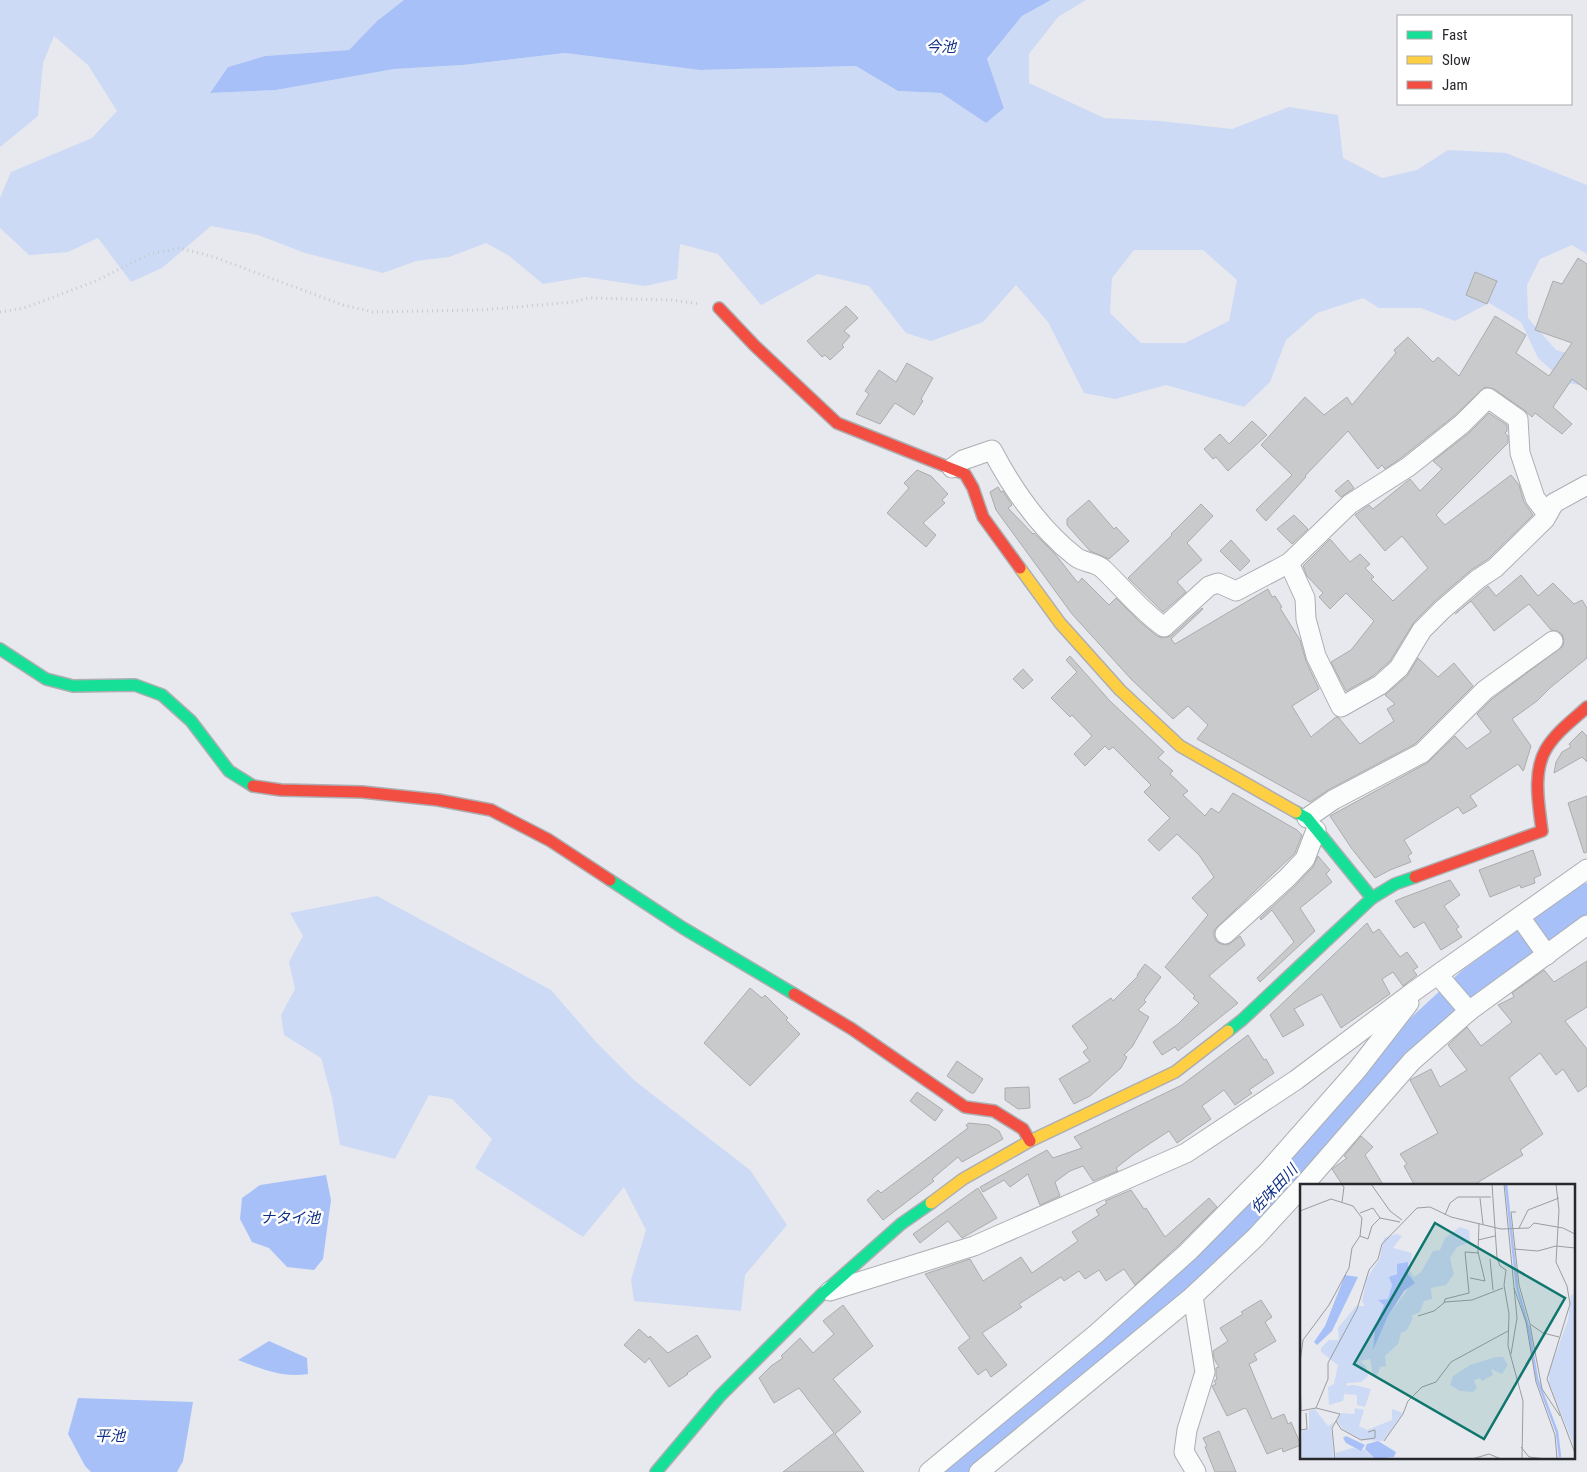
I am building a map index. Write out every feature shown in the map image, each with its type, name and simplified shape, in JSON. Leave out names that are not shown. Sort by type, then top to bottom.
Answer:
[{"type":"street","points":[[719,308],[755,346],[837,423],[964,474],[974,488],[983,517],[1060,623],[1120,690],[1180,746],[1312,824],[1372,898]]},
{"type":"street","points":[[952,468],[962,460],[992,450],[1007,480],[1040,522],[1077,558],[1101,567],[1153,620],[1164,626],[1209,586],[1218,583],[1236,591],[1289,563],[1350,504],[1408,467],[1462,424],[1488,398],[1518,419],[1520,453],[1535,498],[1547,514]]},
{"type":"street","points":[[1289,563],[1305,598],[1306,619],[1316,656],[1341,707],[1380,685],[1399,668],[1422,630],[1442,610],[1478,579],[1495,568],[1545,519],[1554,503],[1587,485]]},
{"type":"street","points":[[1225,934],[1287,878],[1305,859],[1312,824],[1333,800],[1422,753],[1485,690],[1553,640]]},
{"type":"street","points":[[0,649],[46,679],[73,686],[135,686],[162,695],[191,721],[229,771],[251,786],[281,790],[362,792],[438,800],[491,810],[549,840],[683,928],[852,1029],[965,1107],[994,1111],[1023,1129],[1030,1141]]},
{"type":"street","points":[[656,1472],[720,1396],[822,1294],[901,1224],[962,1179],[1030,1141],[1175,1072],[1242,1020],[1372,898],[1395,884],[1542,831],[1538,789],[1542,757],[1552,741],[1587,707]]},
{"type":"street","points":[[822,1294],[974,1246],[1186,1153],[1296,1080],[1521,919],[1587,869]]},
{"type":"street","points":[[1521,919],[1546,953]]},
{"type":"street","points":[[1305,1184],[1412,1061],[1467,1010],[1587,925]]},
{"type":"street","points":[[1435,980],[1467,1010]]},
{"type":"street","points":[[929,1472],[1096,1334],[1188,1252],[1267,1172],[1435,980]]},
{"type":"street","points":[[979,1472],[1193,1296],[1256,1237],[1300,1189]]},
{"type":"street","points":[[1193,1296],[1205,1372],[1187,1430],[1184,1452],[1196,1472]]},
{"type":"path","points":[[0,312],[24,308],[96,281],[149,254],[180,248],[214,257],[343,305],[372,312],[482,310],[573,302],[588,298],[672,300],[719,308]]},
{"type":"shaded area","points":[[0,0],[404,0],[377,21],[349,50],[265,56],[228,67],[210,93],[276,90],[394,69],[463,65],[565,53],[700,70],[856,66],[898,91],[941,93],[986,123],[1004,107],[987,60],[1022,16],[1051,0],[1086,0],[1058,17],[1029,54],[1029,83],[1104,118],[1160,121],[1232,129],[1289,107],[1338,115],[1343,158],[1382,178],[1417,170],[1448,150],[1506,153],[1587,185],[1587,254],[1572,245],[1540,259],[1527,285],[1528,318],[1556,350],[1587,359],[1587,386],[1566,383],[1538,358],[1521,322],[1489,303],[1455,321],[1421,308],[1379,308],[1363,298],[1317,313],[1286,340],[1270,382],[1244,407],[1166,385],[1115,399],[1084,393],[1048,322],[1016,285],[983,322],[931,341],[906,333],[869,286],[818,274],[761,305],[718,254],[680,244],[677,279],[645,286],[585,277],[543,284],[508,255],[486,243],[449,257],[416,261],[383,273],[305,253],[258,235],[211,226],[162,268],[131,282],[98,238],[68,252],[29,255],[0,228],[0,198],[11,172],[92,138],[117,111],[88,65],[54,36],[43,63],[38,116],[0,147]],"holes":[[[1134,250],[1203,250],[1237,280],[1229,321],[1185,343],[1141,343],[1110,313],[1112,278]]]},
{"type":"shaded area","points":[[377,896],[551,990],[596,1042],[635,1081],[750,1170],[787,1225],[745,1275],[741,1311],[634,1301],[631,1280],[646,1230],[624,1187],[583,1237],[475,1168],[492,1139],[452,1099],[429,1095],[395,1159],[340,1145],[332,1098],[321,1058],[284,1035],[281,1015],[295,989],[289,962],[303,936],[290,913]]},
{"type":"water","name":"今池","points":[[404,0],[1051,0],[1022,16],[987,59],[1004,108],[986,123],[941,93],[898,91],[856,66],[700,70],[565,53],[463,65],[394,69],[276,90],[210,93],[228,67],[265,56],[349,50],[377,21]]},
{"type":"water","name":"ナタイ池","points":[[326,1175],[331,1200],[323,1259],[314,1270],[287,1267],[269,1248],[252,1242],[240,1219],[242,1198],[260,1185]]},
{"type":"water","points":[[269,1341],[307,1358],[308,1374],[281,1374],[238,1360]]},
{"type":"water","name":"平池","points":[[78,1398],[193,1402],[183,1461],[177,1472],[91,1472],[85,1466],[68,1434]]},
{"type":"building","points":[[1578,258],[1587,264],[1587,390],[1572,379],[1553,407],[1572,424],[1562,434],[1535,413],[1532,417],[1494,389],[1485,387],[1454,416],[1385,469],[1382,465],[1378,469],[1348,431],[1266,521],[1256,510],[1292,475],[1261,445],[1305,397],[1324,415],[1347,397],[1352,405],[1396,353],[1394,350],[1408,337],[1433,362],[1438,357],[1459,376],[1495,316],[1526,335],[1516,353],[1549,376],[1572,343],[1535,330],[1553,281],[1562,284]]},
{"type":"building","points":[[1475,272],[1497,281],[1487,304],[1466,295]]},
{"type":"building","points":[[846,306],[858,318],[844,331],[850,336],[842,345],[844,347],[830,360],[825,355],[822,357],[807,341]]},
{"type":"building","points":[[907,363],[933,378],[921,399],[923,401],[914,415],[895,403],[880,424],[856,414],[869,394],[865,391],[879,370],[896,382]]},
{"type":"building","points":[[1489,413],[1507,425],[1505,433],[1508,436],[1508,443],[1436,515],[1445,525],[1511,475],[1519,485],[1524,502],[1533,515],[1488,559],[1471,570],[1414,622],[1390,661],[1373,676],[1346,691],[1331,662],[1351,650],[1374,621],[1346,593],[1330,609],[1319,597],[1323,593],[1307,576],[1303,566],[1330,539],[1350,562],[1360,554],[1370,564],[1365,568],[1374,577],[1371,579],[1393,601],[1428,568],[1402,536],[1385,551],[1355,515],[1369,505],[1373,509],[1410,479],[1420,491],[1442,469],[1433,461],[1469,433]]},
{"type":"building","points":[[1252,421],[1267,435],[1228,471],[1216,457],[1213,459],[1204,449],[1220,434],[1229,444]]},
{"type":"building","points":[[917,470],[931,476],[948,494],[942,500],[945,503],[923,523],[936,535],[926,547],[887,513],[909,488],[904,483]]},
{"type":"building","points":[[1348,480],[1354,488],[1341,497],[1335,491]]},
{"type":"building","points":[[998,487],[1012,505],[1008,508],[1055,554],[1078,583],[1082,578],[1109,605],[1116,598],[1157,636],[1162,638],[1171,636],[1202,608],[1171,639],[1175,644],[1268,589],[1272,597],[1275,596],[1282,607],[1280,608],[1300,640],[1306,661],[1319,689],[1292,706],[1311,737],[1336,717],[1339,718],[1360,744],[1394,721],[1387,709],[1395,704],[1385,695],[1407,676],[1418,658],[1438,677],[1454,663],[1473,686],[1415,744],[1328,790],[1310,802],[1197,739],[1208,725],[1188,706],[1173,719],[1131,679],[1072,614],[996,510],[990,492]]},
{"type":"building","points":[[1089,500],[1114,529],[1116,527],[1129,541],[1109,559],[1090,551],[1067,525],[1067,519]]},
{"type":"building","points":[[1201,504],[1213,516],[1187,543],[1202,560],[1177,582],[1186,592],[1163,612],[1128,578]]},
{"type":"building","points":[[1294,515],[1308,529],[1292,544],[1277,529]]},
{"type":"building","points":[[1231,540],[1250,561],[1240,571],[1220,551]]},
{"type":"building","points":[[1521,575],[1538,596],[1553,583],[1574,604],[1582,600],[1587,608],[1587,658],[1537,701],[1512,719],[1531,746],[1523,771],[1518,764],[1470,796],[1477,806],[1463,814],[1458,807],[1404,840],[1412,853],[1408,856],[1411,862],[1375,878],[1352,849],[1330,816],[1427,763],[1455,736],[1467,749],[1491,732],[1477,714],[1492,699],[1563,646],[1562,634],[1551,630],[1529,604],[1494,631],[1471,601],[1455,614],[1488,586],[1496,596]]},
{"type":"building","points":[[1070,656],[1110,701],[1164,752],[1158,758],[1173,771],[1170,774],[1188,791],[1183,795],[1205,816],[1211,808],[1219,813],[1233,793],[1297,830],[1302,835],[1295,853],[1214,930],[1214,937],[1221,944],[1228,945],[1240,936],[1245,945],[1209,976],[1238,1003],[1178,1051],[1175,1047],[1162,1055],[1153,1042],[1178,1024],[1199,1003],[1193,998],[1195,996],[1165,967],[1208,915],[1192,898],[1214,877],[1199,855],[1177,834],[1159,851],[1148,840],[1170,818],[1144,792],[1151,785],[1113,747],[1109,750],[1105,746],[1085,766],[1074,754],[1092,736],[1072,715],[1070,717],[1051,698],[1077,672],[1066,660]]},
{"type":"building","points":[[1023,669],[1033,680],[1023,689],[1013,679]]},
{"type":"building","points":[[1582,731],[1587,736],[1587,762],[1582,757],[1554,773],[1556,762],[1562,752],[1571,747],[1569,744]]},
{"type":"building","points":[[1587,796],[1587,852],[1584,853],[1568,803]]},
{"type":"building","points":[[1533,850],[1541,875],[1534,878],[1535,883],[1521,888],[1520,885],[1490,897],[1479,870]]},
{"type":"building","points":[[1318,856],[1330,870],[1326,874],[1332,882],[1300,908],[1315,931],[1260,982],[1257,978],[1294,942],[1272,910],[1261,920],[1260,918],[1313,867]]},
{"type":"building","points":[[1450,880],[1460,895],[1444,906],[1459,927],[1456,929],[1462,937],[1441,950],[1424,922],[1414,928],[1395,901]]},
{"type":"building","points":[[1367,923],[1373,933],[1379,929],[1400,957],[1407,952],[1418,967],[1413,970],[1417,975],[1403,986],[1393,972],[1382,979],[1390,994],[1341,1028],[1322,994],[1294,1009],[1304,1025],[1283,1037],[1270,1015]]},
{"type":"building","points":[[1587,961],[1587,1007],[1565,1021],[1587,1049],[1587,1086],[1578,1092],[1563,1069],[1556,1075],[1540,1053],[1509,1078],[1543,1134],[1520,1150],[1523,1155],[1475,1184],[1414,1184],[1404,1166],[1407,1164],[1400,1154],[1438,1133],[1410,1080],[1431,1069],[1440,1087],[1467,1070],[1448,1045],[1467,1027],[1481,1046],[1512,1022],[1498,1005],[1514,997],[1512,993],[1544,970],[1554,982]]},
{"type":"building","points":[[1145,964],[1161,977],[1144,1000],[1146,1002],[1138,1010],[1149,1017],[1132,1047],[1124,1055],[1127,1057],[1121,1068],[1090,1096],[1074,1104],[1059,1079],[1090,1061],[1083,1052],[1088,1048],[1072,1026],[1111,998],[1113,1001],[1138,976]]},
{"type":"building","points":[[750,988],[762,998],[765,995],[788,1018],[786,1020],[800,1034],[750,1086],[704,1043]]},
{"type":"building","points":[[1248,1035],[1274,1073],[1249,1090],[1252,1093],[1235,1105],[1224,1090],[1202,1106],[1211,1119],[1177,1143],[1169,1131],[1116,1168],[1118,1171],[1093,1181],[1083,1166],[1070,1171],[1055,1182],[1060,1196],[1040,1205],[1028,1174],[1010,1187],[1004,1180],[983,1192],[980,1187],[1047,1150],[1053,1158],[1082,1148],[1074,1137],[1182,1085]]},
{"type":"building","points":[[957,1061],[983,1079],[974,1093],[971,1093],[947,1076]]},
{"type":"building","points":[[1029,1087],[1030,1108],[1018,1109],[1005,1100],[1005,1088]]},
{"type":"building","points":[[917,1092],[943,1110],[935,1121],[910,1101]]},
{"type":"building","points":[[969,1123],[989,1125],[999,1131],[1003,1139],[962,1162],[958,1157],[932,1179],[934,1181],[883,1220],[867,1200],[878,1190],[881,1193],[968,1128],[966,1125]]},
{"type":"building","points":[[1361,1136],[1373,1147],[1365,1155],[1383,1184],[1342,1184],[1332,1169],[1347,1158],[1344,1156]]},
{"type":"building","points":[[978,1188],[997,1218],[962,1238],[948,1221],[920,1243],[913,1234]]},
{"type":"building","points":[[1131,1190],[1144,1209],[1146,1208],[1165,1237],[1209,1198],[1217,1207],[1135,1285],[1124,1269],[1106,1281],[1099,1270],[1085,1279],[1079,1271],[1064,1281],[1061,1277],[1019,1304],[1022,1307],[982,1333],[1007,1365],[991,1377],[986,1369],[978,1375],[958,1348],[970,1338],[925,1274],[970,1259],[983,1281],[1021,1257],[1032,1273],[1078,1241],[1072,1232],[1099,1215],[1096,1210],[1107,1203],[1105,1201]]},
{"type":"building","points":[[1261,1300],[1272,1317],[1265,1322],[1276,1341],[1254,1354],[1257,1360],[1249,1364],[1272,1419],[1284,1414],[1288,1424],[1291,1422],[1300,1443],[1300,1445],[1283,1452],[1282,1448],[1267,1454],[1247,1410],[1245,1408],[1227,1416],[1212,1386],[1216,1384],[1214,1381],[1217,1379],[1216,1368],[1219,1367],[1214,1359],[1213,1351],[1228,1341],[1220,1328],[1243,1314],[1241,1312]]},
{"type":"building","points":[[843,1305],[873,1346],[833,1379],[861,1412],[835,1434],[864,1472],[783,1472],[834,1433],[799,1388],[774,1403],[759,1378],[771,1366],[783,1358],[781,1356],[800,1338],[813,1353],[834,1334],[823,1321]]},
{"type":"building","points":[[639,1329],[649,1338],[650,1336],[668,1353],[697,1335],[711,1357],[669,1387],[649,1358],[645,1363],[624,1345]]},
{"type":"building","points":[[1219,1431],[1236,1472],[1215,1472],[1203,1438]]},
{"type":"waterway","name":"佐味田川","points":[[954,1472],[1146,1320],[1187,1281],[1419,1032],[1472,983],[1587,899]]},
{"type":"traffic: fast","points":[[0,649],[46,679],[73,686],[135,685],[162,695],[191,721],[229,771],[253,786]]},
{"type":"traffic: fast","points":[[1296,812],[1307,818],[1372,898]]},
{"type":"traffic: fast","points":[[1228,1031],[1372,898],[1395,884],[1415,877]]},
{"type":"traffic: fast","points":[[610,880],[683,928],[794,994]]},
{"type":"traffic: fast","points":[[656,1472],[720,1396],[822,1294],[901,1224],[931,1203]]},
{"type":"traffic: slow","points":[[1020,568],[1060,623],[1120,690],[1180,746],[1296,812]]},
{"type":"traffic: slow","points":[[931,1203],[963,1179],[1030,1141],[1175,1072],[1228,1031]]},
{"type":"traffic: jam","points":[[719,308],[755,346],[837,423],[965,474],[973,488],[983,517],[1020,568]]},
{"type":"traffic: jam","points":[[1415,877],[1542,831],[1538,800],[1539,768],[1542,758],[1555,737],[1587,707]]},
{"type":"traffic: jam","points":[[253,786],[281,790],[362,792],[438,800],[491,810],[549,840],[610,880]]},
{"type":"traffic: jam","points":[[794,994],[852,1029],[965,1107],[994,1111],[1023,1129],[1030,1141]]}]
